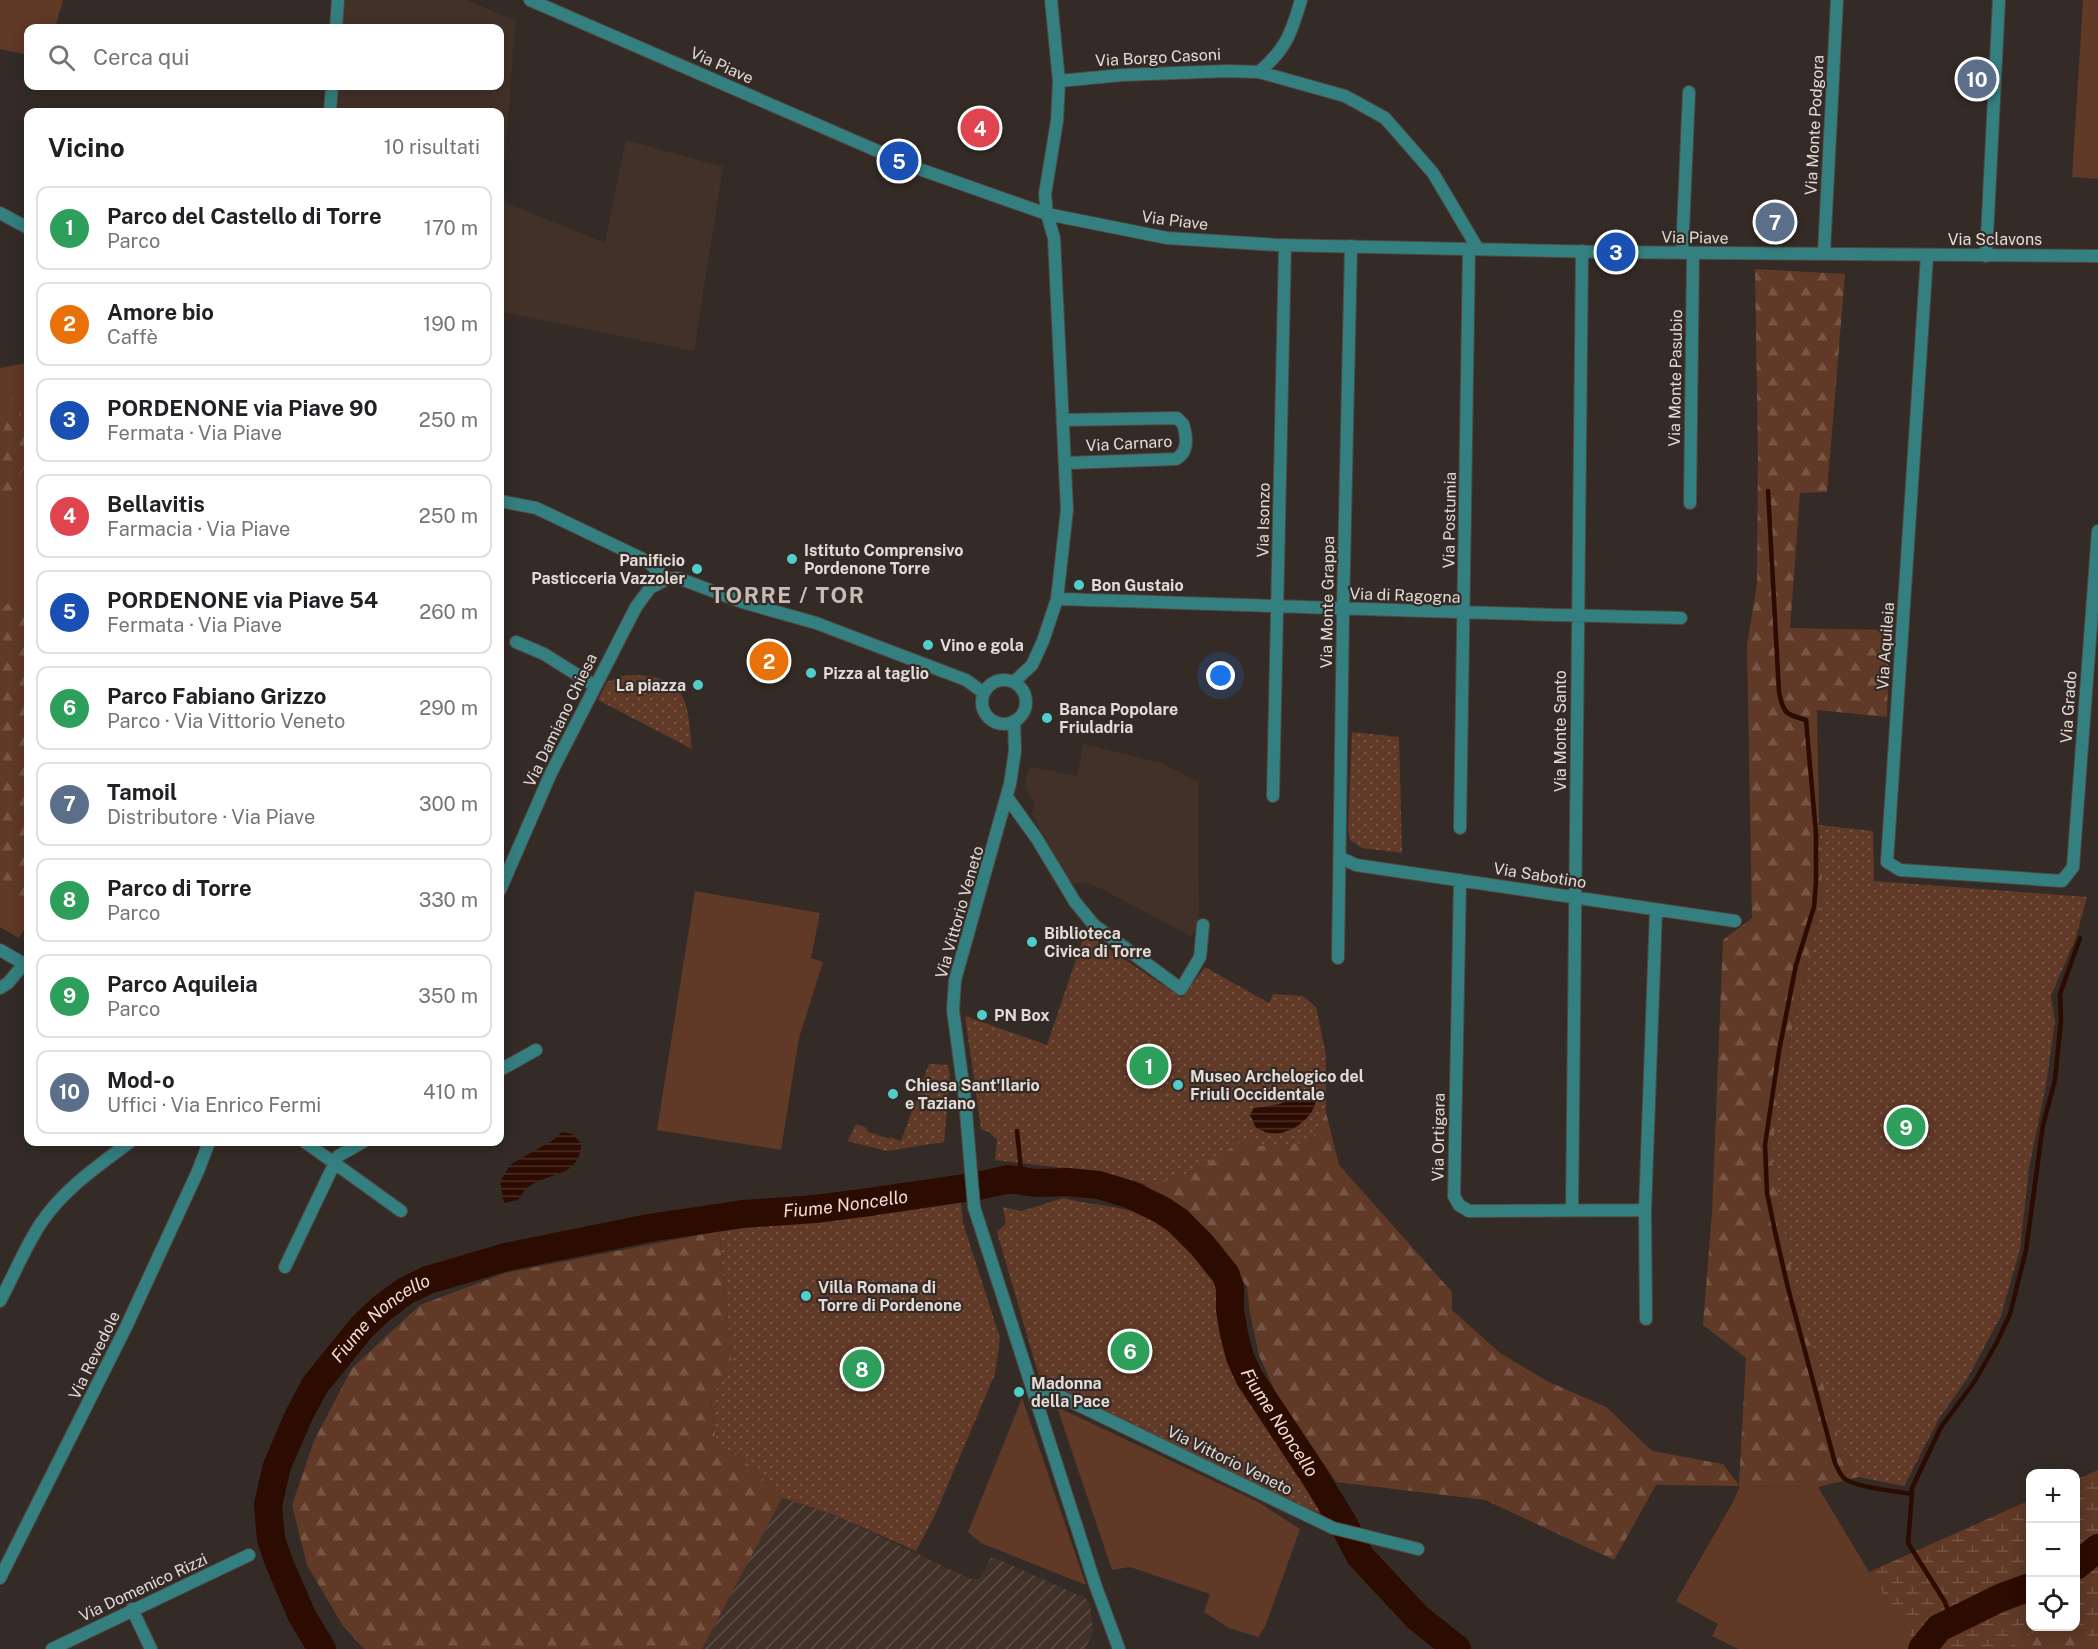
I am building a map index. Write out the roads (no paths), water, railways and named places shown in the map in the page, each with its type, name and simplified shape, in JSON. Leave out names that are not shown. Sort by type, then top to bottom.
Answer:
[{"type":"street","points":[[336,24],[338,0]]},
{"type":"street","name":"Via Piave","points":[[530,0],[919,169],[1047,214],[1167,238],[1285,245],[1860,254]]},
{"type":"street","name":"Via Carnaro","points":[[1014,682],[1032,665],[1057,599],[1067,510],[1054,238],[1047,214],[1045,194],[1056,131],[1059,81],[1051,0]]},
{"type":"street","points":[[1258,72],[1276,57],[1288,39],[1300,0]]},
{"type":"street","name":"Via Monte Podgora","points":[[1824,252],[1837,0]]},
{"type":"street","points":[[1986,255],[1999,0]]},
{"type":"street","name":"Via Borgo Casoni","points":[[1059,81],[1145,74],[1258,72],[1345,96],[1385,118],[1433,172],[1473,249]]},
{"type":"street","points":[[330,108],[332,90]]},
{"type":"street","name":"Via Monte Pasubio","points":[[1689,92],[1687,253],[1690,503]]},
{"type":"street","points":[[0,213],[24,226]]},
{"type":"street","name":"Via Isonzo","points":[[1273,796],[1285,245]]},
{"type":"street","name":"Via Monte Grappa","points":[[1338,958],[1351,246]]},
{"type":"street","name":"Via Postumia","points":[[1460,828],[1473,249]]},
{"type":"street","name":"Via Monte Santo","points":[[1572,1210],[1582,251]]},
{"type":"street","name":"Via Sclavons","points":[[1860,254],[2098,256]]},
{"type":"street","name":"Via Aquileia","points":[[1927,256],[1887,862],[1900,870],[2062,881]]},
{"type":"street","name":"Via Carnaro","points":[[1064,420],[1177,418],[1183,424],[1186,448],[1183,455],[1176,459],[1066,463]]},
{"type":"street","points":[[504,502],[536,508],[551,515],[647,561],[667,579],[678,578],[742,602],[853,636],[966,680],[984,693]]},
{"type":"street","name":"Via Grado","points":[[2062,881],[2073,867],[2098,531]]},
{"type":"street","name":"Via Damiano Chiesa","points":[[504,881],[551,773],[642,597],[650,588],[667,579]]},
{"type":"street","name":"Via di Ragogna","points":[[1057,599],[1278,605],[1343,610],[1681,618]]},
{"type":"street","points":[[516,642],[544,654],[595,686]]},
{"type":"street","points":[[1014,682],[996,681],[984,693],[982,702],[989,718],[996,722],[1014,721]]},
{"type":"street","name":"Via Vittorio Veneto","points":[[1014,682],[1024,694],[1026,702],[1024,710],[1014,721],[1015,752],[1007,797],[955,980],[953,1010],[974,1207],[1096,1587],[1119,1649]]},
{"type":"street","points":[[1007,797],[1037,839],[1075,902],[1094,925],[1180,989],[1200,957],[1203,925]]},
{"type":"street","name":"Via Sabotino","points":[[1341,858],[1356,864],[1734,921]]},
{"type":"street","name":"Via Ortigara","points":[[1460,880],[1454,1196],[1459,1205],[1469,1211],[1645,1210]]},
{"type":"street","points":[[1646,1319],[1645,1210],[1656,910]]},
{"type":"street","points":[[0,950],[24,964]]},
{"type":"street","points":[[0,988],[24,967]]},
{"type":"street","points":[[504,1068],[536,1050]]},
{"type":"street","points":[[0,1301],[42,1222],[76,1184],[125,1146]]},
{"type":"street","name":"Via Revedole","points":[[0,1578],[126,1327],[207,1146]]},
{"type":"street","points":[[311,1146],[401,1211]]},
{"type":"street","points":[[285,1267],[334,1162],[345,1150],[354,1146]]},
{"type":"street","name":"Via Vittorio Veneto","points":[[1033,1391],[1049,1391],[1334,1528],[1418,1549]]},
{"type":"street","name":"Via Domenico Rizzi","points":[[52,1649],[249,1555]]},
{"type":"street","points":[[132,1609],[151,1649]]},
{"type":"waterway","points":[[1768,491],[1779,692],[1786,712],[1806,720],[1816,834],[1816,882],[1814,907],[1796,965],[1779,1051],[1765,1145],[1767,1193],[1788,1288],[1835,1463],[1842,1476],[1851,1482],[1867,1487],[1912,1494],[1908,1543],[1945,1602],[1952,1621]]},
{"type":"waterway","points":[[1912,1494],[1912,1488],[1941,1427],[1975,1381],[2010,1314],[2026,1250],[2043,1125],[2055,1080],[2061,1020],[2060,994],[2080,938]]},
{"type":"waterway","points":[[1017,1131],[1022,1180]]},
{"type":"waterway","name":"Fiume Noncello","points":[[322,1649],[302,1616],[271,1539],[268,1505],[277,1466],[315,1385],[362,1327],[405,1291],[428,1280],[506,1257],[649,1228],[743,1214],[815,1209],[869,1202],[978,1186],[1009,1179],[1036,1183],[1067,1182],[1099,1185],[1131,1195],[1162,1210],[1178,1221],[1202,1245],[1226,1275],[1230,1288],[1230,1310],[1234,1334],[1240,1357],[1249,1377],[1315,1477],[1360,1556],[1418,1618],[1457,1649]]},
{"type":"waterway","name":"Fiume Noncello","points":[[2080,1563],[2098,1548]]},
{"type":"waterway","name":"Fiume Noncello","points":[[1922,1649],[1939,1628],[2000,1598],[2026,1588]]},
{"type":"place","name":"Mod-o","points":[[1977,79]]},
{"type":"place","name":"Bellavitis","points":[[980,128]]},
{"type":"place","name":"PORDENONE via Piave 54","points":[[899,161]]},
{"type":"place","name":"Tamoil","points":[[1775,222]]},
{"type":"place","name":"PORDENONE via Piave 90","points":[[1616,252]]},
{"type":"place","name":"Istituto Comprensivo Pordenone Torre","points":[[792,559]]},
{"type":"place","name":"Panificio Pasticceria Vazzoler","points":[[697,569]]},
{"type":"place","name":"Bon Gustaio","points":[[1079,585]]},
{"type":"place","name":"Vino e gola","points":[[928,645]]},
{"type":"place","name":"Amore bio","points":[[769,661]]},
{"type":"place","name":"Pizza al taglio","points":[[811,673]]},
{"type":"place","name":"La piazza","points":[[698,685]]},
{"type":"place","name":"Banca Popolare Friuladria","points":[[1047,718]]},
{"type":"place","name":"Biblioteca Civica di Torre","points":[[1032,942]]},
{"type":"place","name":"PN Box","points":[[982,1015]]},
{"type":"place","name":"Parco del Castello di Torre","points":[[1149,1066]]},
{"type":"place","name":"Museo Archelogico del Friuli Occidentale","points":[[1178,1085]]},
{"type":"place","name":"Chiesa Sant'Ilario e Taziano","points":[[893,1094]]},
{"type":"place","name":"Parco Aquileia","points":[[1906,1127]]},
{"type":"place","name":"Villa Romana di Torre di Pordenone","points":[[806,1296]]},
{"type":"place","name":"Parco Fabiano Grizzo","points":[[1130,1351]]},
{"type":"place","name":"Parco di Torre","points":[[862,1369]]},
{"type":"place","name":"Madonna della Pace","points":[[1019,1392]]},
{"type":"district","name":"TORRE / TOR","points":[[788,595]]}]
